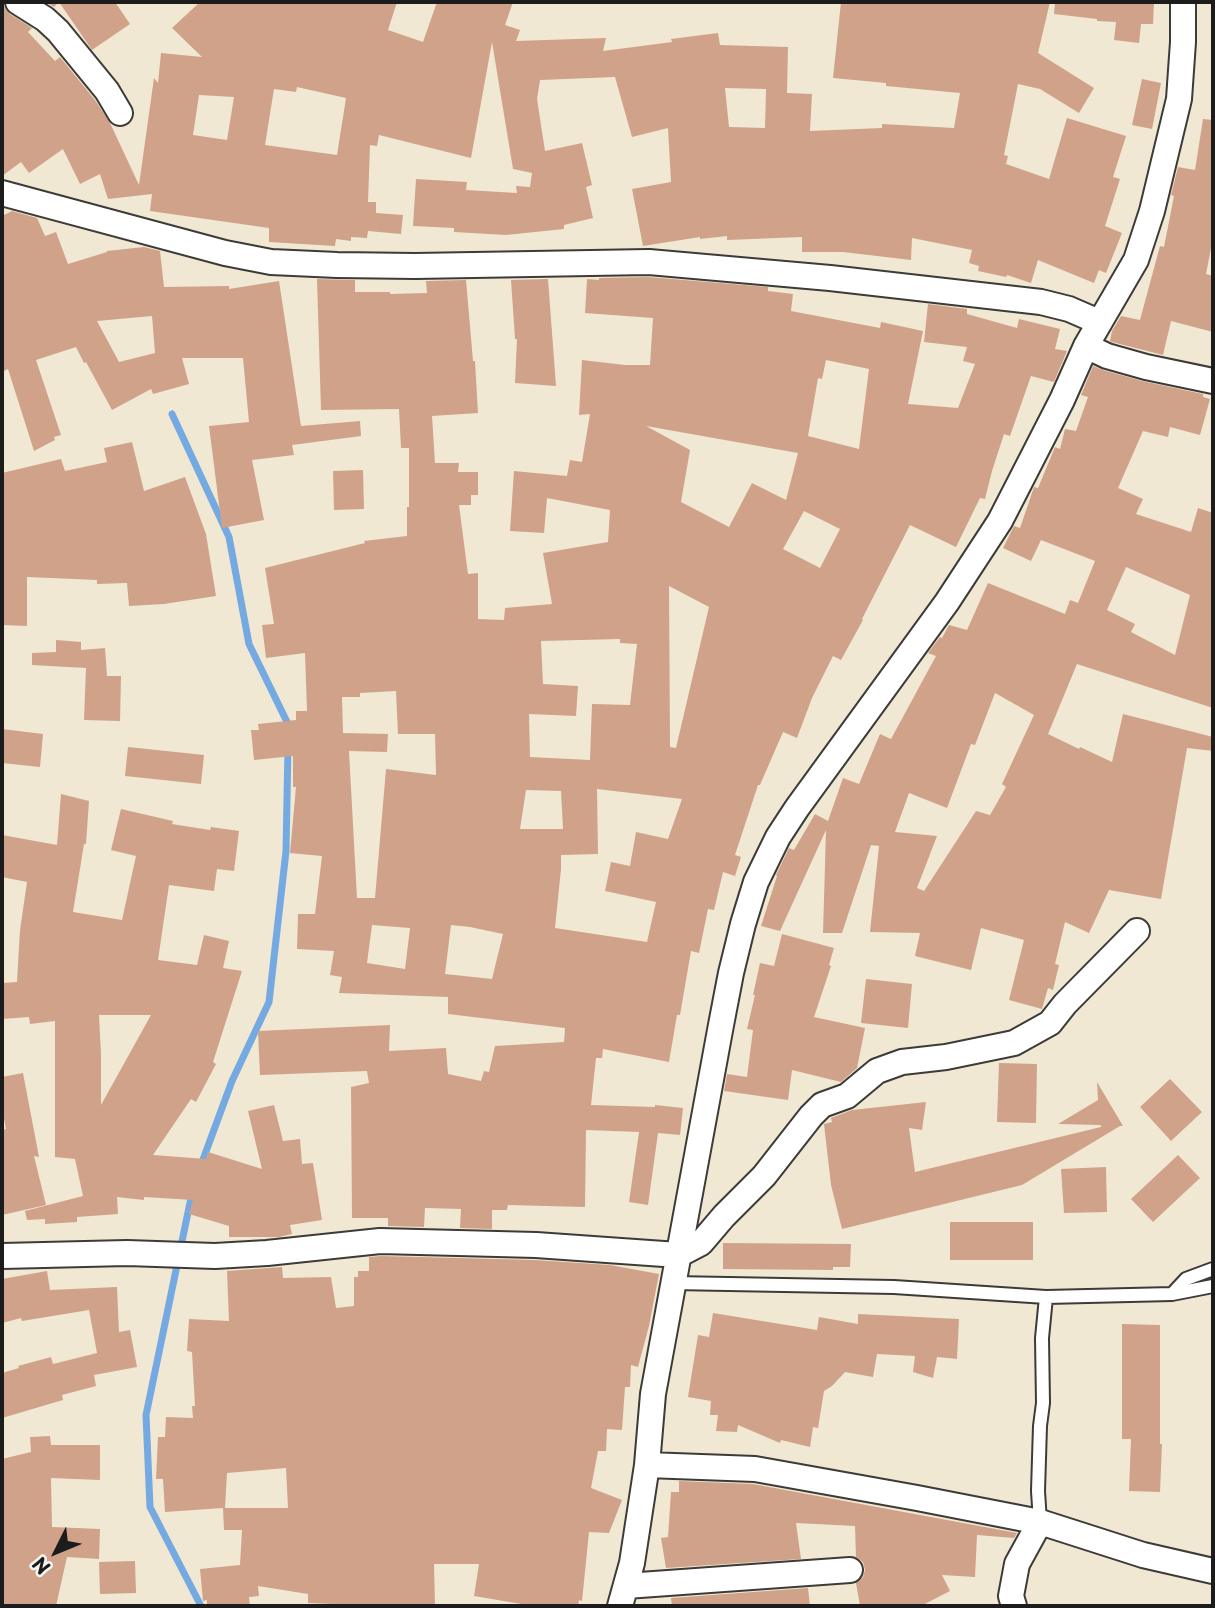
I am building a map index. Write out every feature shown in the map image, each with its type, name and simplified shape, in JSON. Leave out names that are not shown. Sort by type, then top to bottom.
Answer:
[{"type":"street","points":[[19,2],[58,31],[107,91],[120,113]]},
{"type":"street","points":[[850,1570],[623,1596],[632,1563],[647,1465],[653,1394],[731,973],[756,882],[778,837],[947,602],[1000,520],[1062,400],[1086,346],[1136,260],[1152,211],[1179,99],[1183,2]]},
{"type":"street","points":[[2,193],[225,253],[271,262],[402,266],[649,262],[830,278],[1041,302],[1069,309],[1099,322]]},
{"type":"street","points":[[1086,346],[1107,356],[1146,367],[1213,381]]},
{"type":"street","points":[[2,1256],[127,1253],[215,1256],[380,1241],[536,1245],[678,1255],[701,1243],[764,1176],[822,1105],[847,1096],[877,1071],[902,1062],[946,1058],[1014,1043],[1050,1023],[1065,1004],[1137,931]]},
{"type":"street","points":[[647,1465],[755,1469],[1040,1522],[1143,1555],[1213,1571]]},
{"type":"street","points":[[1014,1606],[1011,1595],[1017,1563],[1040,1522]]},
{"type":"lane","points":[[1172,1294],[1186,1279],[1213,1269]]},
{"type":"lane","points":[[673,1283],[894,1287],[1046,1297],[1172,1294],[1213,1286]]},
{"type":"lane","points":[[1040,1522],[1038,1491],[1043,1403],[1042,1338],[1046,1297]]},
{"type":"building","points":[[2,2],[10,14],[32,28],[28,32],[55,61],[60,57],[95,100],[110,123],[139,185],[154,78],[158,83],[161,53],[202,57],[172,28],[200,2],[397,2],[388,30],[423,42],[437,2],[513,2],[505,25],[520,30],[516,41],[606,38],[603,51],[718,33],[720,45],[788,47],[787,93],[812,94],[810,131],[882,128],[882,124],[954,128],[960,93],[833,78],[841,2],[1050,2],[1038,53],[1094,88],[1079,113],[1040,89],[1018,84],[1004,155],[1008,156],[1006,164],[1049,179],[1067,118],[1126,136],[1113,177],[1120,179],[1105,226],[1122,233],[1106,273],[1099,270],[1094,283],[1038,260],[1031,283],[1007,275],[1006,277],[978,271],[979,266],[969,263],[972,250],[912,238],[911,260],[843,252],[802,252],[802,237],[727,240],[727,236],[700,237],[643,246],[632,189],[671,182],[668,128],[632,137],[615,77],[540,80],[537,99],[545,151],[582,143],[592,185],[586,187],[593,218],[564,225],[564,229],[506,235],[413,226],[416,179],[467,182],[466,190],[517,193],[516,186],[530,187],[532,173],[513,169],[492,42],[471,158],[379,135],[377,146],[370,145],[368,202],[376,202],[376,213],[403,215],[401,234],[368,231],[367,238],[351,237],[351,241],[336,239],[335,246],[269,242],[269,228],[150,211],[152,194],[108,199],[100,174],[80,184],[63,149],[29,173],[21,162],[2,176]],"holes":[[[297,87],[346,98],[337,155],[265,145],[274,89],[296,92]],[[725,88],[766,89],[765,128],[729,127]],[[199,95],[234,97],[227,140],[193,135]]]},
{"type":"building","points":[[46,2],[59,2],[54,7]]},
{"type":"building","points":[[59,2],[115,2],[130,24],[92,50]]},
{"type":"building","points":[[1055,2],[1154,2],[1153,24],[1141,24],[1139,43],[1114,40],[1116,22],[1054,14]]},
{"type":"building","points":[[1142,79],[1161,83],[1152,129],[1132,125]]},
{"type":"building","points":[[1203,119],[1213,120],[1213,238],[1206,274],[1213,276],[1213,332],[1171,321],[1163,355],[1112,342],[1112,331],[1121,316],[1140,320],[1160,246],[1164,247],[1178,167],[1195,170]]},
{"type":"building","points":[[12,211],[37,218],[45,236],[56,232],[68,264],[107,251],[144,247],[160,251],[164,287],[229,286],[229,289],[279,281],[301,426],[360,421],[361,436],[292,445],[294,455],[252,460],[264,520],[222,528],[209,426],[249,422],[243,358],[182,358],[189,384],[153,394],[151,389],[112,410],[76,347],[36,360],[61,435],[34,451],[8,369],[2,372],[2,216]],"holes":[[[152,316],[155,353],[119,362],[97,321]]]},
{"type":"building","points":[[648,277],[768,287],[768,291],[793,294],[791,311],[880,328],[881,322],[923,331],[908,404],[958,408],[975,364],[963,361],[967,347],[924,342],[928,304],[967,309],[967,314],[1017,328],[1019,319],[1060,329],[1055,349],[1067,351],[1054,382],[1031,376],[1010,436],[1004,434],[985,499],[980,498],[956,547],[910,525],[841,660],[833,656],[812,698],[797,738],[783,732],[758,785],[735,855],[741,857],[735,876],[723,872],[714,910],[708,909],[699,953],[691,951],[669,1062],[603,1049],[602,1058],[596,1058],[591,1105],[683,1108],[680,1135],[658,1133],[648,1205],[629,1202],[639,1132],[586,1130],[585,1207],[508,1205],[507,1210],[492,1210],[492,1229],[460,1228],[461,1209],[425,1208],[424,1227],[388,1226],[388,1218],[352,1218],[351,1087],[369,1083],[367,1071],[260,1075],[258,1031],[390,1025],[389,1051],[446,1048],[448,1074],[481,1081],[484,1071],[489,1072],[495,1046],[564,1042],[565,1028],[448,1014],[448,997],[339,993],[342,977],[330,975],[334,951],[297,949],[298,914],[315,914],[322,856],[290,853],[296,787],[293,787],[293,756],[254,760],[251,730],[259,730],[258,724],[296,720],[296,711],[307,711],[305,653],[266,658],[262,625],[274,624],[265,568],[365,543],[364,541],[407,536],[409,507],[409,448],[401,448],[399,409],[321,410],[317,279],[355,280],[355,292],[390,294],[427,293],[426,281],[466,280],[478,413],[432,416],[435,463],[459,463],[458,472],[478,472],[478,495],[471,495],[471,505],[459,505],[468,574],[478,573],[478,619],[504,620],[505,608],[552,604],[543,553],[608,542],[610,510],[547,498],[544,533],[510,531],[514,471],[567,476],[570,460],[582,462],[590,414],[579,415],[582,360],[650,365],[653,318],[585,313],[587,279]],"holes":[[[826,360],[869,369],[859,449],[808,436],[818,378],[822,379]],[[646,426],[798,453],[786,500],[752,483],[729,527],[681,502],[690,450]],[[804,511],[840,529],[820,568],[783,549]],[[669,586],[709,607],[676,748],[670,747]],[[620,639],[620,643],[637,644],[630,705],[592,704],[590,760],[530,757],[529,714],[576,716],[578,686],[543,684],[541,641]],[[396,691],[398,734],[435,734],[436,775],[386,769],[375,898],[357,898],[349,751],[387,752],[388,734],[343,733],[342,697],[360,697],[360,693]],[[597,789],[682,799],[668,839],[636,832],[630,866],[611,862],[605,891],[656,902],[647,942],[555,928],[561,855],[598,854]],[[526,790],[561,791],[563,829],[520,829]],[[372,925],[410,928],[405,969],[367,963]],[[451,925],[503,934],[492,979],[445,974]]]},
{"type":"building","points":[[548,279],[556,386],[515,383],[517,339],[511,280]]},
{"type":"building","points":[[1093,366],[1142,381],[1203,394],[1203,397],[1210,399],[1200,435],[1170,427],[1168,437],[1143,431],[1118,488],[1143,499],[1136,514],[1191,532],[1198,508],[1213,513],[1213,708],[1077,664],[1048,734],[1112,762],[1123,714],[1213,737],[1213,751],[1187,748],[1161,899],[1109,890],[1089,933],[1065,922],[1055,964],[1059,965],[1053,990],[1048,988],[1042,1009],[1009,1000],[1024,940],[981,928],[971,970],[915,956],[920,933],[870,932],[879,846],[871,845],[842,933],[823,933],[826,830],[780,931],[761,926],[776,875],[789,848],[794,850],[815,814],[828,821],[843,778],[859,784],[880,734],[891,739],[936,656],[928,653],[940,637],[942,638],[949,625],[967,630],[988,583],[1065,614],[1070,600],[1078,603],[1095,561],[1041,540],[1031,561],[1003,548],[1014,526],[1020,528],[1034,487],[1038,488],[1055,447],[1060,449],[1065,429],[1076,431],[1088,397],[1081,395]],"holes":[[[1126,567],[1190,595],[1175,655],[1131,632],[1135,624],[1107,610]],[[995,693],[1034,715],[1002,784],[1006,787],[990,815],[976,811],[924,891],[917,888],[937,836],[895,832],[909,793],[947,808],[971,744],[975,745]]]},
{"type":"building","points":[[132,442],[144,491],[185,477],[206,534],[216,596],[129,606],[127,583],[97,584],[97,580],[27,577],[27,626],[2,625],[2,473],[61,459],[65,471],[107,462],[104,448]]},
{"type":"building","points":[[363,470],[364,509],[334,510],[333,471]]},
{"type":"building","points":[[56,640],[81,642],[81,650],[105,648],[107,676],[121,676],[120,721],[84,720],[86,668],[32,665],[32,653],[56,652]]},
{"type":"building","points":[[2,729],[43,734],[40,767],[2,763]]},
{"type":"building","points":[[128,747],[204,755],[201,784],[125,776]]},
{"type":"building","points":[[61,794],[89,801],[86,844],[73,912],[122,920],[136,856],[111,850],[121,809],[173,821],[172,824],[239,831],[234,871],[217,869],[214,891],[169,885],[158,960],[197,965],[204,935],[229,941],[223,968],[242,971],[213,1062],[216,1064],[196,1102],[191,1099],[153,1155],[206,1159],[208,1152],[262,1169],[248,1111],[274,1105],[283,1141],[300,1139],[302,1164],[313,1163],[322,1220],[290,1225],[292,1234],[279,1237],[229,1237],[229,1226],[189,1214],[193,1200],[117,1197],[118,1214],[77,1217],[77,1222],[45,1224],[45,1219],[27,1220],[25,1211],[83,1196],[75,1159],[55,1157],[55,1021],[30,1024],[29,1017],[2,1019],[2,983],[17,982],[20,930],[27,882],[2,877],[2,835],[57,845]],"holes":[[[99,1015],[151,1015],[101,1105]]]},
{"type":"building","points":[[782,934],[834,948],[829,965],[831,966],[814,1017],[865,1028],[857,1068],[841,1082],[792,1070],[788,1100],[724,1091],[727,1074],[747,1077],[753,1030],[747,1029],[760,963],[774,966]]},
{"type":"building","points":[[866,979],[912,984],[908,1028],[861,1023]]},
{"type":"building","points":[[999,1063],[1037,1064],[1036,1123],[997,1122]]},
{"type":"building","points":[[23,1073],[39,1157],[34,1156],[46,1205],[2,1215],[2,1130],[6,1129],[2,1108],[2,1077]]},
{"type":"building","points":[[1170,1079],[1202,1112],[1171,1141],[1140,1107]]},
{"type":"building","points":[[1097,1082],[1123,1126],[1022,1185],[842,1229],[831,1185],[824,1124],[832,1122],[831,1118],[852,1110],[926,1102],[922,1130],[909,1128],[915,1172],[1101,1127],[1058,1124],[1098,1100]]},
{"type":"building","points":[[1178,1155],[1200,1178],[1153,1222],[1131,1199]]},
{"type":"building","points":[[1106,1167],[1107,1212],[1064,1213],[1061,1169]]},
{"type":"building","points":[[950,1222],[1033,1222],[1033,1260],[950,1260]]},
{"type":"building","points":[[723,1243],[851,1244],[850,1267],[833,1267],[833,1270],[723,1269]]},
{"type":"building","points":[[369,1257],[535,1260],[610,1265],[659,1274],[638,1367],[631,1365],[630,1387],[625,1387],[622,1430],[607,1429],[606,1451],[598,1451],[591,1488],[622,1500],[609,1533],[589,1532],[582,1601],[579,1600],[578,1606],[533,1606],[474,1596],[479,1564],[434,1564],[435,1606],[308,1603],[308,1594],[258,1586],[259,1596],[249,1597],[250,1606],[207,1606],[207,1600],[203,1601],[200,1569],[240,1565],[242,1530],[224,1530],[223,1508],[165,1512],[163,1479],[156,1479],[158,1437],[165,1437],[166,1417],[193,1418],[192,1406],[195,1406],[192,1352],[187,1351],[189,1319],[229,1321],[227,1271],[282,1267],[283,1278],[331,1277],[336,1308],[354,1306],[354,1277],[358,1277],[358,1271],[369,1271]],"holes":[[[286,1468],[288,1508],[225,1508],[227,1473]]]},
{"type":"building","points":[[47,1271],[50,1290],[117,1287],[119,1332],[130,1330],[137,1367],[94,1375],[96,1386],[62,1395],[63,1400],[2,1418],[2,1373],[51,1357],[53,1364],[97,1353],[89,1310],[22,1321],[21,1318],[2,1323],[2,1279]]},
{"type":"building","points":[[713,1313],[817,1330],[819,1317],[858,1324],[858,1314],[959,1319],[957,1359],[937,1357],[933,1378],[913,1372],[915,1356],[877,1354],[873,1377],[845,1372],[824,1391],[818,1428],[813,1427],[810,1447],[781,1440],[780,1443],[738,1425],[737,1432],[716,1431],[718,1415],[710,1415],[711,1401],[688,1397],[698,1335],[709,1337]]},
{"type":"building","points":[[1122,1324],[1160,1325],[1160,1492],[1129,1491],[1131,1439],[1122,1439]]},
{"type":"building","points":[[50,1436],[51,1445],[100,1445],[100,1480],[51,1478],[52,1527],[100,1529],[99,1559],[67,1557],[56,1606],[2,1606],[2,1459],[31,1452],[30,1437]]},
{"type":"building","points":[[679,1481],[753,1484],[1017,1533],[1014,1538],[977,1535],[975,1577],[942,1575],[950,1591],[921,1606],[860,1606],[856,1583],[863,1577],[865,1570],[863,1562],[856,1557],[855,1526],[796,1523],[801,1559],[666,1568],[661,1538],[668,1537],[671,1492],[679,1492]]},
{"type":"building","points":[[135,1561],[136,1593],[100,1594],[99,1562]]},
{"type":"building","points":[[808,1588],[810,1606],[672,1606],[671,1598]]},
{"type":"waterway","points":[[172,414],[229,537],[249,644],[288,729]]},
{"type":"waterway","points":[[201,1165],[232,1081],[269,1002],[286,851],[288,747]]},
{"type":"waterway","points":[[192,1193],[146,1415],[150,1507],[201,1606]]}]
